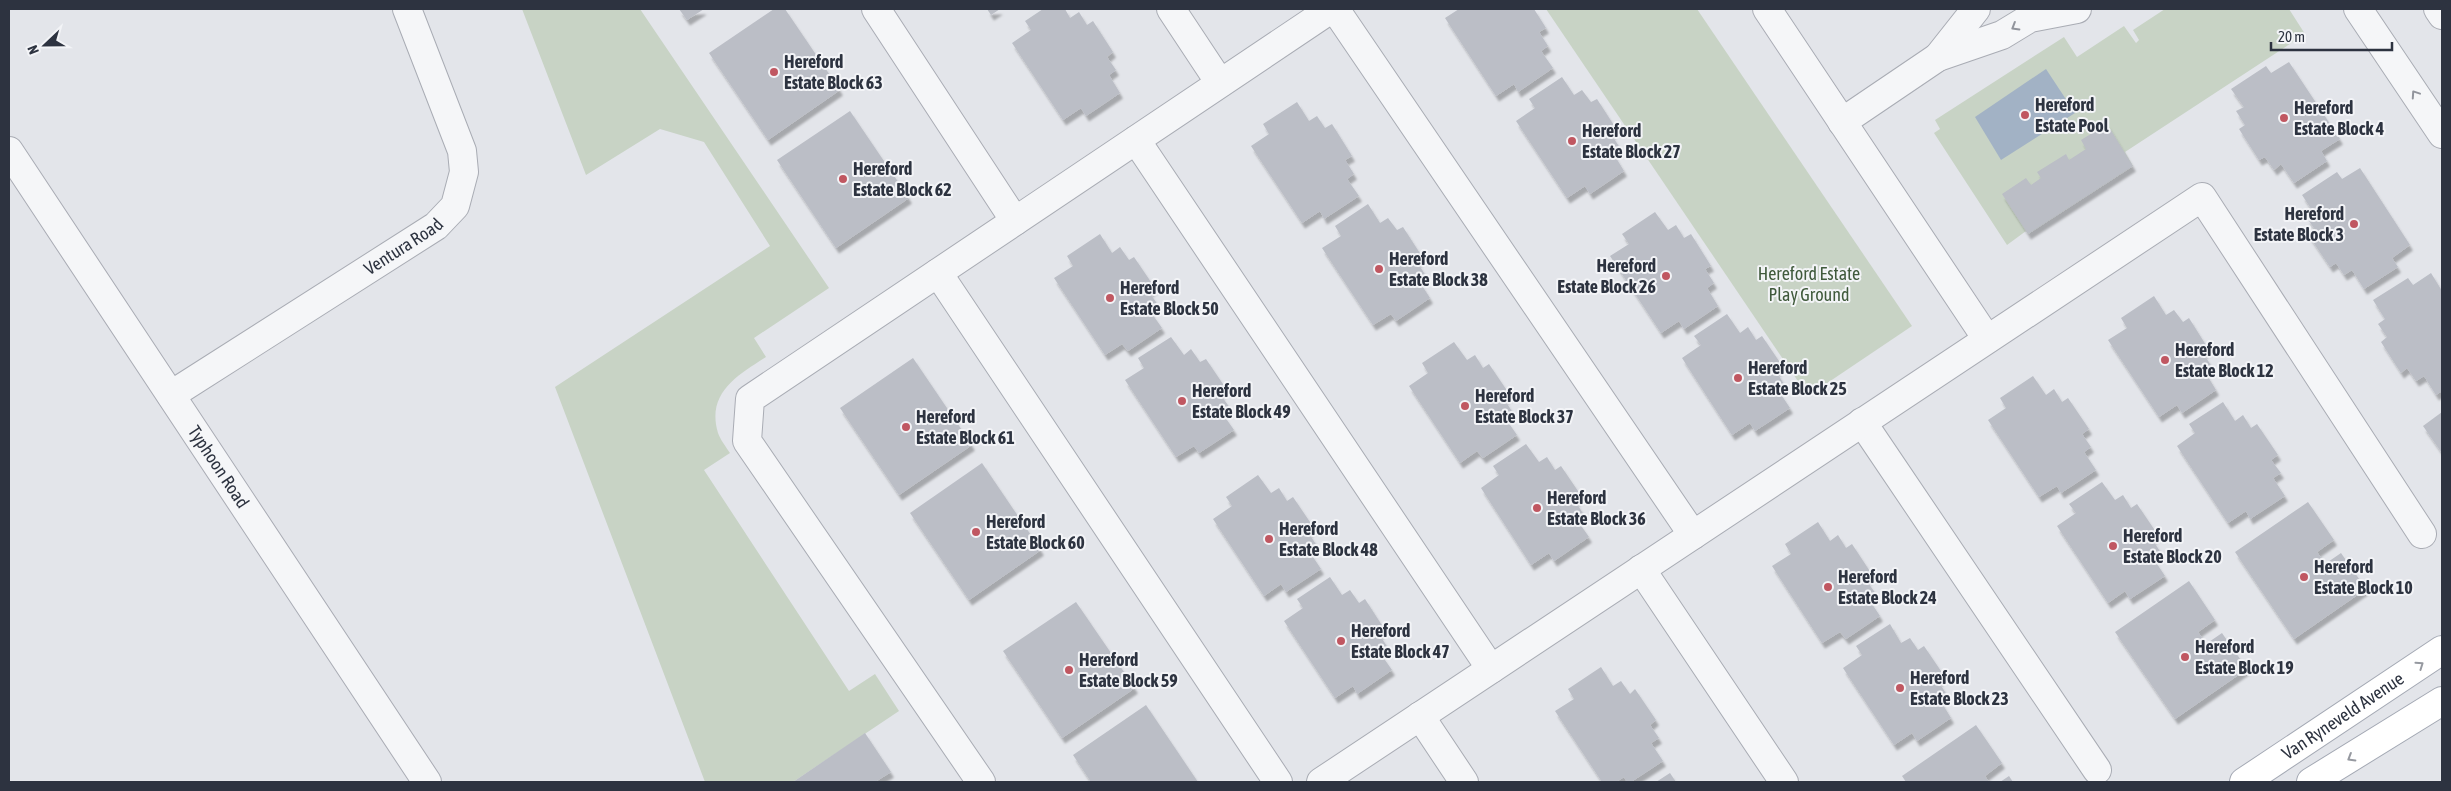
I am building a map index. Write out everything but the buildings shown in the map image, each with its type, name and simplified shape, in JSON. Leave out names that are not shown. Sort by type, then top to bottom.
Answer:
[{"type":"main road","name":"Van Ryneveld Avenue","points":[[2244,782],[2442,650]]},
{"type":"main road","points":[[2311,782],[2442,701]]},
{"type":"street","name":"Ventura Road","points":[[172,395],[436,226],[455,206],[464,172],[462,151],[407,9]]},
{"type":"street","points":[[876,9],[1016,221]]},
{"type":"street","points":[[1171,9],[1220,83]]},
{"type":"street","points":[[980,782],[747,442],[750,399],[1333,9],[1693,535]]},
{"type":"street","points":[[1767,9],[1987,339]]},
{"type":"street","points":[[1938,58],[1976,9]]},
{"type":"street","points":[[1842,122],[1938,58],[2002,35],[2030,18],[2077,9]]},
{"type":"street","points":[[2358,9],[2442,134]]},
{"type":"street","points":[[2438,9],[2442,15]]},
{"type":"street","points":[[1136,140],[1491,669]]},
{"type":"street","name":"Typhoon Road","points":[[9,151],[427,782]]},
{"type":"street","points":[[1321,782],[2202,197],[2422,534]]},
{"type":"street","points":[[938,273],[1278,782]]},
{"type":"street","points":[[1862,422],[2097,770]]},
{"type":"street","points":[[1641,569],[1784,782]]},
{"type":"street","points":[[1420,716],[1464,782]]},
{"type":"green space","points":[[522,9],[640,9],[829,288],[754,338],[766,357],[735,378],[721,396],[716,407],[715,419],[718,433],[730,453],[704,470],[849,691],[875,674],[899,711],[793,782],[705,782],[555,387],[770,246],[704,142],[660,129],[586,175]]},
{"type":"green space","name":"Hereford Estate Play Ground","points":[[1546,9],[1697,9],[1912,326],[1808,396]]},
{"type":"green space","points":[[2165,9],[2289,9],[2305,34],[2125,152],[2133,166],[2028,234],[2026,231],[2007,245],[1934,133],[1940,129],[1935,120],[2064,37],[2077,57],[2124,26],[2136,43],[2139,40],[2133,30]]},
{"type":"water","name":"Hereford Estate Pool","points":[[2046,69],[2075,113],[2001,160],[1975,117]]},
{"type":"place","name":"Hereford Estate Block 63","points":[[774,72]]},
{"type":"place","name":"Hereford Estate Pool","points":[[2025,115]]},
{"type":"place","name":"Hereford Estate Block 4","points":[[2284,118]]},
{"type":"place","name":"Hereford Estate Block 27","points":[[1572,141]]},
{"type":"place","name":"Hereford Estate Block 62","points":[[843,179]]},
{"type":"place","name":"Hereford Estate Block 3","points":[[2354,224]]},
{"type":"place","name":"Hereford Estate Block 38","points":[[1379,269]]},
{"type":"place","name":"Hereford Estate Block 26","points":[[1666,276]]},
{"type":"place","name":"Hereford Estate Block 50","points":[[1110,298]]},
{"type":"place","name":"Hereford Estate Block 12","points":[[2165,360]]},
{"type":"place","name":"Hereford Estate Block 25","points":[[1738,378]]},
{"type":"place","name":"Hereford Estate Block 49","points":[[1182,401]]},
{"type":"place","name":"Hereford Estate Block 37","points":[[1465,406]]},
{"type":"place","name":"Hereford Estate Block 61","points":[[906,427]]},
{"type":"place","name":"Hereford Estate Block 36","points":[[1537,508]]},
{"type":"place","name":"Hereford Estate Block 60","points":[[976,532]]},
{"type":"place","name":"Hereford Estate Block 48","points":[[1269,539]]},
{"type":"place","name":"Hereford Estate Block 20","points":[[2113,546]]},
{"type":"place","name":"Hereford Estate Block 10","points":[[2304,577]]},
{"type":"place","name":"Hereford Estate Block 24","points":[[1828,587]]},
{"type":"place","name":"Hereford Estate Block 47","points":[[1341,641]]},
{"type":"place","name":"Hereford Estate Block 19","points":[[2185,657]]},
{"type":"place","name":"Hereford Estate Block 59","points":[[1069,670]]},
{"type":"place","name":"Hereford Estate Block 23","points":[[1900,688]]}]
